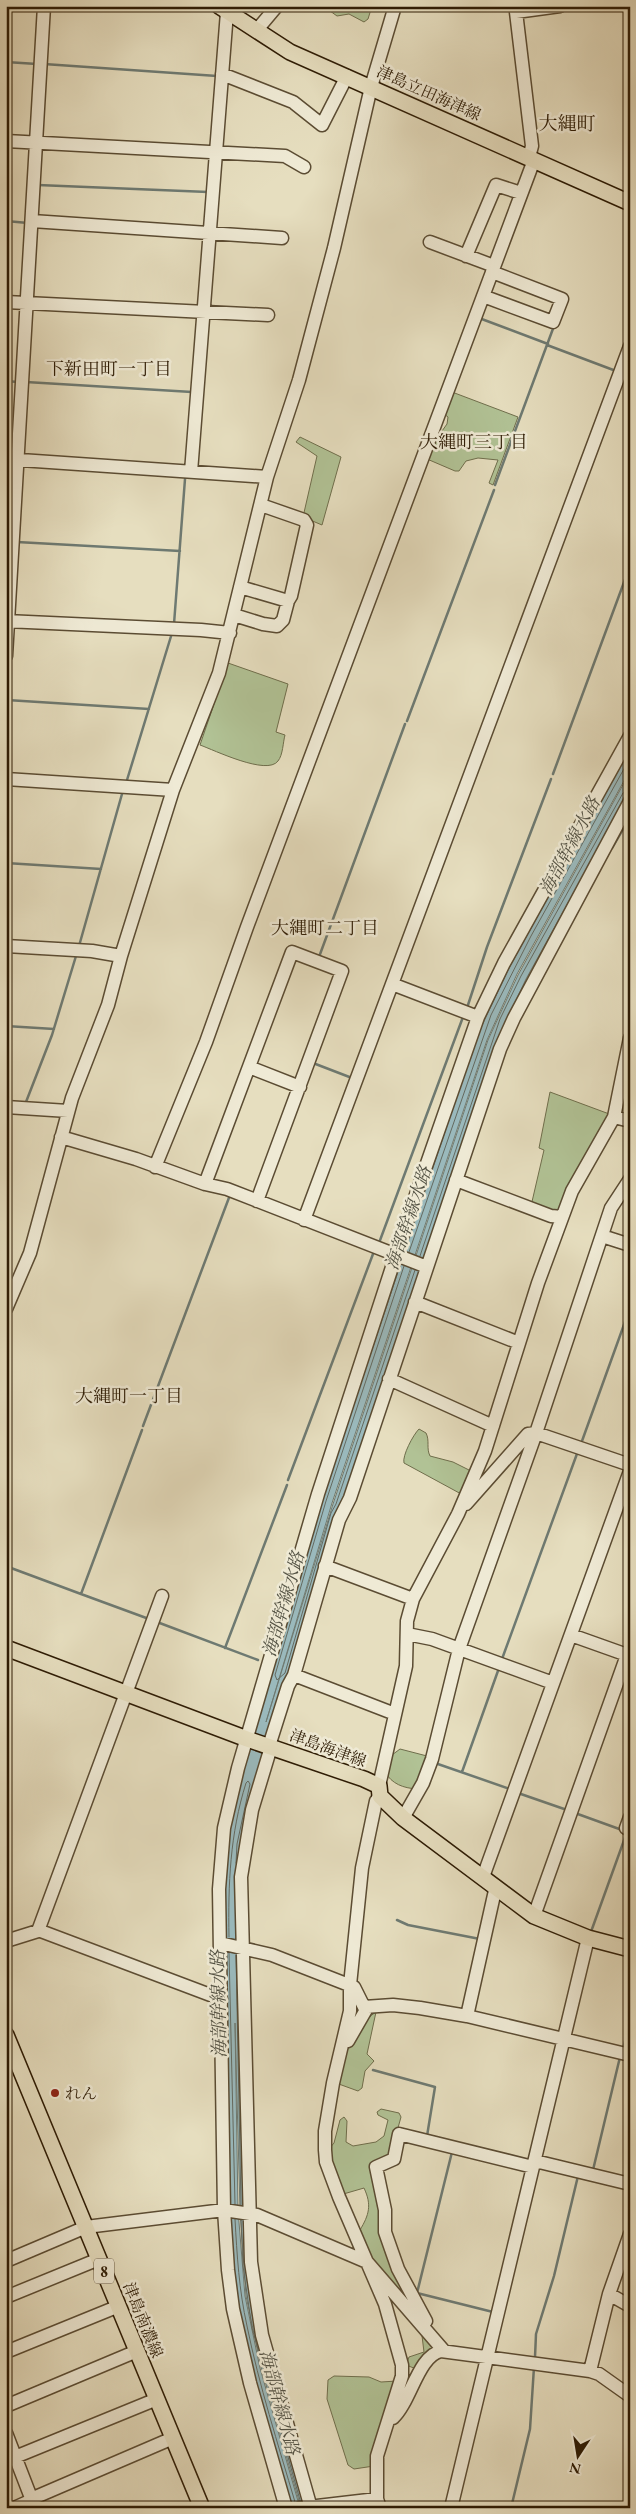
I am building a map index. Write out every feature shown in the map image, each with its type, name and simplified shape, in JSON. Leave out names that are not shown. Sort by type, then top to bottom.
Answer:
[{"type":"main road","name":"津島立田海津線","points":[[224,9],[290,52],[630,203]]},
{"type":"main road","name":"津島海津線","points":[[6,1648],[249,1739],[364,1779],[379,1791],[403,1818],[534,1916],[588,1938],[630,1949]]},
{"type":"main road","name":"津島南濃線","points":[[6,2035],[202,2508]]},
{"type":"street","points":[[6,656],[13,460],[27,303],[44,6]]},
{"type":"street","points":[[256,31],[277,6]]},
{"type":"street","points":[[6,1309],[30,1253],[68,1111],[108,1005],[121,956],[172,790],[208,706],[230,633],[268,477],[299,380],[336,239],[371,87],[395,6]]},
{"type":"street","points":[[155,1167],[206,1042],[246,928],[521,193],[531,158],[532,146],[516,12],[560,6]]},
{"type":"street","points":[[191,472],[222,74],[224,9]]},
{"type":"street","points":[[222,74],[294,102],[322,124],[347,76]]},
{"type":"street","points":[[6,142],[285,156],[304,167]]},
{"type":"street","points":[[466,256],[496,185],[521,193]]},
{"type":"street","points":[[32,221],[282,238]]},
{"type":"street","points":[[430,242],[562,299],[553,322],[483,296]]},
{"type":"street","points":[[6,302],[268,315]]},
{"type":"street","points":[[304,1220],[630,346]]},
{"type":"street","points":[[13,460],[268,477]]},
{"type":"street","points":[[234,615],[262,624],[277,626],[283,620],[291,596],[307,525],[304,520],[261,505]]},
{"type":"street","points":[[240,587],[288,601]]},
{"type":"street","points":[[7,621],[230,633]]},
{"type":"street","points":[[286,2508],[250,2383],[234,2309],[226,2210],[222,1944],[218,1889],[224,1828],[238,1768],[249,1739],[318,1494],[396,1256],[478,1017],[504,963],[630,736]]},
{"type":"street","points":[[6,779],[172,790]]},
{"type":"street","points":[[630,801],[514,1018],[500,1049],[350,1498],[339,1520],[294,1675],[288,1686],[258,1787],[245,1843],[241,1877],[250,2262],[262,2335],[307,2507],[379,2503],[377,2456],[390,2422],[402,2376],[402,2365],[385,2304],[326,2162],[325,2131],[333,2083],[350,2010],[350,1985],[362,1868],[406,1666],[407,1621],[413,1599],[458,1514],[493,1426],[519,1343],[572,1191],[614,1117],[630,1038]]},
{"type":"street","points":[[6,946],[92,951],[121,956]]},
{"type":"street","points":[[205,1184],[292,952],[342,971],[257,1201]]},
{"type":"street","points":[[392,984],[478,1017]]},
{"type":"street","points":[[249,1067],[300,1087]]},
{"type":"street","points":[[6,1107],[68,1111]]},
{"type":"street","points":[[614,1117],[630,1121]]},
{"type":"street","points":[[61,1137],[205,1184],[227,1188],[427,1267]]},
{"type":"street","points":[[456,1180],[551,1216],[562,1217]]},
{"type":"street","points":[[403,1818],[423,1783],[432,1759],[459,1649],[536,1433],[611,1208],[630,1180]]},
{"type":"street","points":[[602,1236],[630,1246]]},
{"type":"street","points":[[414,1302],[519,1343]]},
{"type":"street","points":[[389,1379],[493,1426]]},
{"type":"street","points":[[458,1514],[528,1434],[536,1433],[630,1465]]},
{"type":"street","points":[[482,1877],[630,1471]]},
{"type":"street","points":[[325,1566],[413,1599]]},
{"type":"street","points":[[38,1930],[162,1596]]},
{"type":"street","points":[[407,1634],[459,1649],[553,1683]]},
{"type":"street","points":[[534,1916],[629,1656],[571,1634]]},
{"type":"street","points":[[294,1675],[395,1714]]},
{"type":"street","points":[[630,1817],[626,1828],[630,1830]]},
{"type":"street","points":[[466,2016],[496,1886]]},
{"type":"street","points":[[6,1941],[38,1930],[222,1999]]},
{"type":"street","points":[[451,2508],[588,1938]]},
{"type":"street","points":[[222,1944],[272,1955],[350,1985],[354,1987],[364,2007],[393,2005],[466,2016],[630,2055]]},
{"type":"street","points":[[342,2049],[368,2008]]},
{"type":"street","points":[[444,2352],[398,2269],[384,2226],[385,2210],[376,2167],[394,2159],[399,2134],[630,2184]]},
{"type":"street","points":[[6,2261],[86,2227],[226,2210],[248,2213],[367,2262],[444,2352]]},
{"type":"street","points":[[590,2371],[609,2294],[628,2242]]},
{"type":"street","points":[[6,2297],[99,2259]]},
{"type":"street","points":[[609,2294],[630,2306]]},
{"type":"street","points":[[6,2352],[118,2306]]},
{"type":"street","points":[[6,2406],[137,2351]]},
{"type":"street","points":[[390,2422],[404,2404],[424,2363],[436,2352],[590,2371],[598,2374],[630,2396]]},
{"type":"street","points":[[15,2457],[157,2399]]},
{"type":"street","points":[[6,2434],[33,2502]]},
{"type":"street","points":[[14,2508],[33,2502],[173,2438]]},
{"type":"green space","points":[[318,6],[372,6],[368,19],[364,22],[349,14],[337,16],[326,8]]},
{"type":"green space","points":[[452,392],[518,417],[493,485],[489,483],[498,460],[478,458],[466,461],[459,471],[455,471],[427,459],[437,433],[442,431],[447,424],[448,417],[444,414]]},
{"type":"green space","points":[[300,437],[341,457],[322,525],[303,517],[317,456],[296,442]]},
{"type":"green space","points":[[228,663],[288,684],[276,732],[285,735],[283,748],[280,758],[272,765],[252,764],[200,745]]},
{"type":"green space","points":[[550,1092],[612,1115],[559,1213],[531,1206],[544,1150],[539,1148]]},
{"type":"green space","points":[[419,1429],[426,1433],[430,1456],[453,1462],[473,1472],[463,1495],[404,1463],[408,1446]]},
{"type":"green space","points":[[400,1749],[427,1756],[417,1789],[398,1785],[385,1772],[388,1758]]},
{"type":"green space","points":[[376,2012],[367,2054],[374,2061],[365,2071],[362,2088],[358,2091],[336,2083],[346,2053],[355,2034],[368,2018]]},
{"type":"green space","points":[[381,2109],[399,2113],[401,2117],[391,2153],[372,2163],[412,2306],[369,2259],[360,2230],[366,2220],[369,2205],[364,2188],[340,2195],[328,2150],[334,2143],[340,2120],[344,2117],[347,2121],[346,2142],[353,2146],[376,2142],[384,2136],[388,2120],[378,2115],[377,2112]]},
{"type":"green space","points":[[417,2327],[435,2347],[419,2370],[406,2365],[409,2357],[424,2352],[422,2336]]},
{"type":"green space","points":[[334,2376],[369,2377],[381,2382],[397,2381],[374,2466],[354,2469],[348,2465],[327,2399],[328,2380]]},
{"type":"water","name":"海部幹線水路","points":[[630,748],[630,770],[517,974],[487,1040],[332,1503],[266,1722],[333,1504],[488,1040],[518,975],[630,772],[630,791],[526,979],[496,1043],[242,1845],[248,2265],[307,2508],[301,2508],[261,2367],[246,2296],[240,2210],[235,2023],[238,2210],[245,2296],[260,2368],[300,2508],[292,2508],[264,2417],[246,2348],[235,2288],[231,2250],[224,1912],[227,1856],[235,1801],[322,1499],[477,1036],[508,970]]},
{"type":"waterway","points":[[6,62],[37,64]]},
{"type":"waterway","points":[[44,64],[217,76]]},
{"type":"waterway","points":[[38,185],[208,192]]},
{"type":"waterway","points":[[6,221],[28,223]]},
{"type":"waterway","points":[[479,318],[548,344]]},
{"type":"waterway","points":[[495,485],[554,326]]},
{"type":"waterway","points":[[547,345],[616,371]]},
{"type":"waterway","points":[[6,381],[18,382]]},
{"type":"waterway","points":[[26,382],[192,392]]},
{"type":"waterway","points":[[174,624],[185,479]]},
{"type":"waterway","points":[[407,721],[494,490]]},
{"type":"waterway","points":[[17,542],[180,551]]},
{"type":"waterway","points":[[553,774],[630,566]]},
{"type":"waterway","points":[[127,780],[172,633]]},
{"type":"waterway","points":[[7,700],[149,709]]},
{"type":"waterway","points":[[319,957],[405,724]]},
{"type":"waterway","points":[[467,1008],[487,947],[551,779]]},
{"type":"waterway","points":[[79,946],[122,794]]},
{"type":"waterway","points":[[612,848],[630,817]]},
{"type":"waterway","points":[[6,863],[101,869]]},
{"type":"waterway","points":[[26,1102],[52,1035],[76,956]]},
{"type":"waterway","name":"海部幹線水路","points":[[379,1243],[463,1017]]},
{"type":"waterway","points":[[6,1026],[54,1029]]},
{"type":"waterway","points":[[313,1063],[352,1078]]},
{"type":"waterway","points":[[143,1426],[230,1195]]},
{"type":"waterway","points":[[288,1480],[373,1254]]},
{"type":"waterway","points":[[582,1441],[630,1308]]},
{"type":"waterway","points":[[11,1568],[81,1594],[142,1430]]},
{"type":"waterway","points":[[502,1659],[578,1451]]},
{"type":"waterway","points":[[225,1648],[287,1485]]},
{"type":"waterway","points":[[81,1594],[149,1619]]},
{"type":"waterway","name":"海部幹線水路","points":[[157,1622],[258,1660]]},
{"type":"waterway","points":[[462,1772],[499,1668]]},
{"type":"waterway","points":[[435,1763],[510,1789]]},
{"type":"waterway","points":[[518,1793],[567,1810]]},
{"type":"waterway","points":[[575,1813],[622,1830]]},
{"type":"waterway","points":[[592,1929],[627,1832]]},
{"type":"waterway","points":[[397,1920],[408,1925],[480,1939]]},
{"type":"waterway","points":[[623,2049],[630,2021]]},
{"type":"waterway","points":[[593,2170],[620,2057]]},
{"type":"waterway","points":[[373,2070],[435,2087],[427,2136]]},
{"type":"waterway","points":[[452,2152],[417,2293],[493,2312]]},
{"type":"waterway","points":[[535,2357],[536,2334],[554,2276],[578,2176]]},
{"type":"waterway","points":[[511,2508],[530,2429],[534,2367]]},
{"type":"place","name":"れん","points":[[55,2093]]},
{"type":"district","name":"大縄町","points":[[567,123]]},
{"type":"district","name":"下新田町一丁目","points":[[109,368]]},
{"type":"district","name":"大縄町三丁目","points":[[474,441]]},
{"type":"district","name":"大縄町二丁目","points":[[325,927]]},
{"type":"district","name":"大縄町一丁目","points":[[129,1395]]}]
